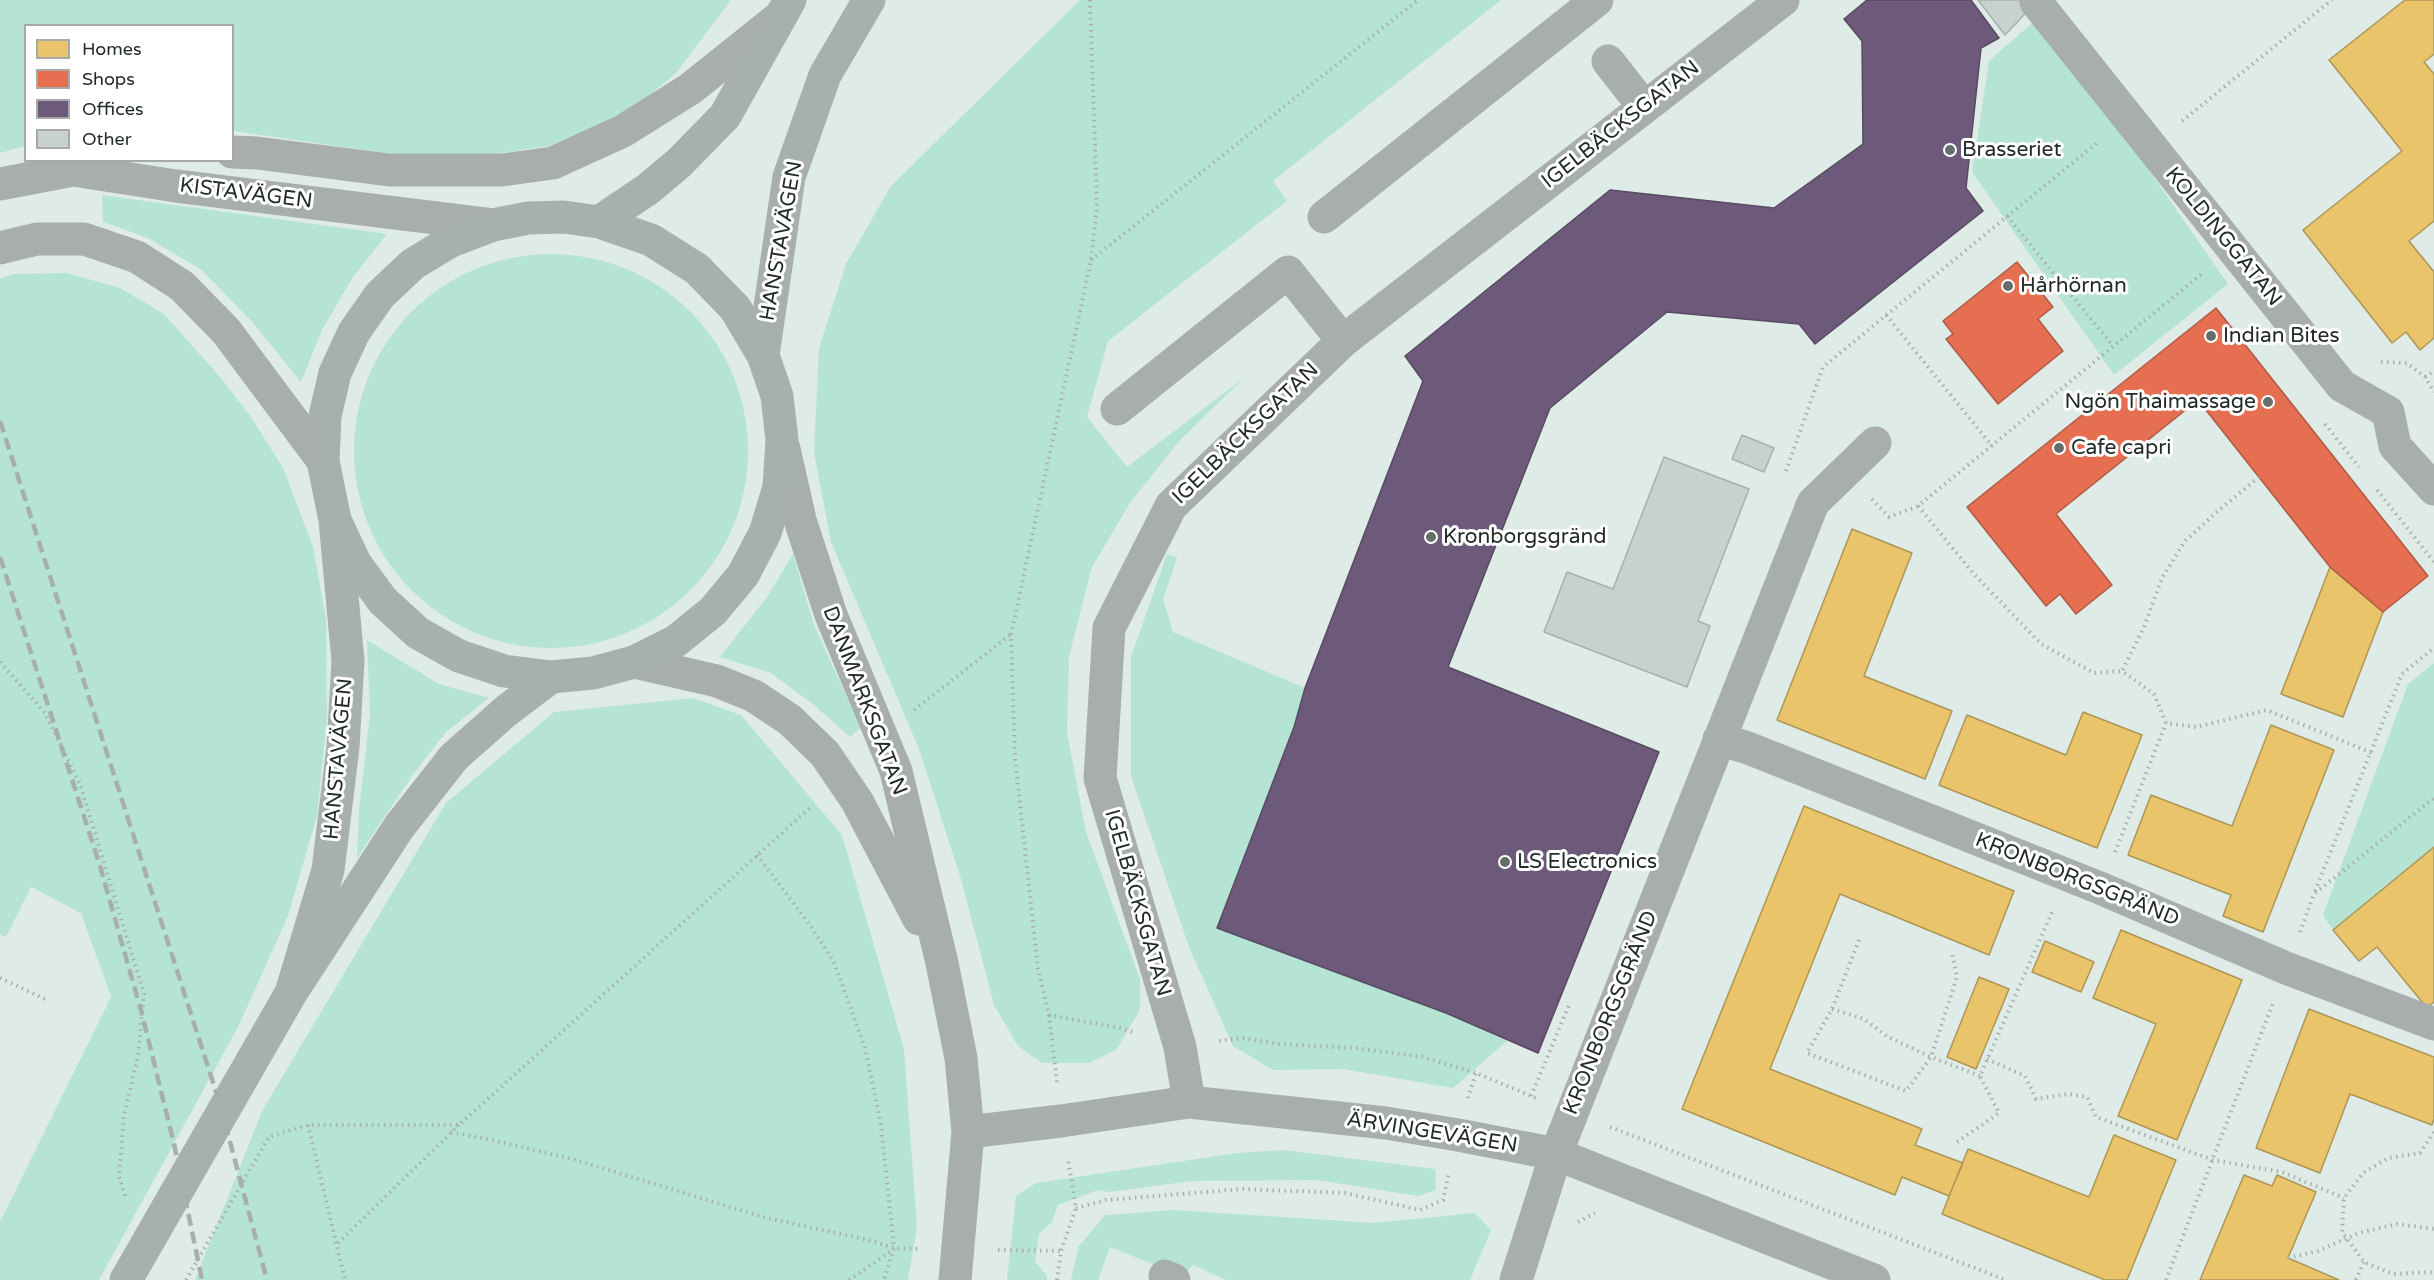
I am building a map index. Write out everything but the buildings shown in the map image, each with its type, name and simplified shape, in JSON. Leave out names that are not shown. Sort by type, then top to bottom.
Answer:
[{"type":"main road","name":"HANSTAVÄGEN","points":[[763,355],[789,177],[825,75],[868,0]]},
{"type":"main road","points":[[599,222],[648,189],[679,163],[726,116],[785,9]]},
{"type":"main road","name":"HANSTAVÄGEN","points":[[291,993],[328,870],[343,747],[348,661],[335,520],[323,461],[325,416],[335,373],[360,323],[380,296],[413,264],[451,241],[493,225],[528,218],[564,218],[599,222],[651,240],[697,269],[735,308],[763,355],[777,396],[782,440],[776,496],[765,533],[743,575],[713,611],[676,640],[634,662],[593,673],[551,677],[504,671],[459,656],[418,633],[383,601],[355,563],[335,520]]},
{"type":"main road","name":"HANSTAVÄGEN","points":[[126,1280],[291,993],[399,827],[454,757],[506,711],[551,677]]},
{"type":"street","points":[[1324,217],[1598,0]]},
{"type":"street","name":"IGELBÄCKSGATAN","points":[[1189,1102],[1180,1047],[1100,778],[1109,628],[1171,506],[1343,340],[1784,0]]},
{"type":"street","name":"KOLDINGGATAN","points":[[2036,2],[2342,386],[2388,412],[2395,446],[2434,489]]},
{"type":"street","points":[[234,152],[389,170],[502,170],[553,163],[622,131],[671,101],[690,88],[785,9]]},
{"type":"street","points":[[1608,61],[1644,107]]},
{"type":"street","points":[[73,170],[120,162]]},
{"type":"street","name":"KISTAVÄGEN","points":[[0,184],[73,170],[176,186],[493,225]]},
{"type":"street","points":[[0,248],[37,239],[84,239],[137,257],[164,274],[182,286],[226,331],[323,461]]},
{"type":"street","points":[[1117,409],[1288,272],[1343,340]]},
{"type":"street","name":"DANMARKSGATAN","points":[[782,440],[800,520],[831,615],[896,771],[942,963],[961,1058],[968,1132],[955,1280]]},
{"type":"street","name":"KRONBORGSGRÄND","points":[[1516,1280],[1556,1154],[1813,503],[1875,443]]},
{"type":"street","name":"DANMARKSGATAN","points":[[634,662],[717,681],[754,696],[790,720],[825,754],[857,801],[942,963]]},
{"type":"street","name":"KRONBORGSGRÄND","points":[[1719,739],[1748,748],[2100,888],[2286,968],[2434,1024]]},
{"type":"street","name":"ÄRVINGEVÄGEN","points":[[968,1132],[1189,1102],[1386,1123],[1556,1154],[1874,1280]]},
{"type":"path","points":[[1090,0],[1097,206],[1091,260],[1011,635],[1015,759],[1038,969],[1049,1016],[1120,1028],[1180,1047],[1243,1038],[1278,1044],[1355,1048],[1423,1057],[1476,1073],[1572,1113],[2006,1280]]},
{"type":"path","points":[[1091,260],[1418,0]]},
{"type":"path","points":[[2151,146],[2332,0]]},
{"type":"path","points":[[2007,216],[2113,346]]},
{"type":"path","points":[[1868,494],[1889,517],[1918,506],[2205,271]]},
{"type":"path","points":[[1886,315],[1992,446]]},
{"type":"path","points":[[2426,377],[2434,371]]},
{"type":"path","points":[[2122,671],[2144,627],[2162,578],[2184,542],[2217,511],[2259,477]]},
{"type":"path","points":[[1918,506],[1973,573],[2041,644],[2094,673],[2122,671],[2154,694],[2166,723],[2100,888]]},
{"type":"path","points":[[912,712],[1011,635]]},
{"type":"path","points":[[2166,1280],[2314,894],[2402,674],[2434,648]]},
{"type":"path","points":[[0,662],[45,713],[80,784],[144,994],[138,1056],[124,1115],[119,1177],[129,1208]]},
{"type":"path","points":[[2166,723],[2196,727],[2267,710],[2372,753]]},
{"type":"path","points":[[2314,894],[2434,798]]},
{"type":"path","points":[[338,1243],[451,1132],[818,801]]},
{"type":"path","points":[[757,855],[810,925],[834,962],[861,1037],[881,1125],[894,1248],[884,1280]]},
{"type":"path","points":[[1980,1076],[2067,875]]},
{"type":"path","points":[[1859,940],[1832,1010],[1807,1053],[1906,1091],[1931,1058],[1957,977],[1952,953]]},
{"type":"path","points":[[0,978],[47,1000]]},
{"type":"path","points":[[1832,1010],[1864,1019],[1888,1037],[1931,1058],[1980,1076],[1999,1113],[1957,1142]]},
{"type":"path","points":[[1988,1059],[2025,1076],[2036,1099],[2068,1094],[2087,1097],[2096,1117],[2213,1160],[2282,1172],[2344,1198]]},
{"type":"path","points":[[1076,1208],[1106,1200],[1243,1189],[1345,1193],[1420,1210],[1443,1200],[1458,1135],[1476,1073]]},
{"type":"path","points":[[186,1280],[269,1137],[308,1125],[459,1125]]},
{"type":"path","points":[[308,1125],[345,1280]]},
{"type":"path","points":[[451,1132],[585,1163],[763,1217],[894,1248]]},
{"type":"path","points":[[2434,1132],[2420,1153],[2388,1158],[2363,1173],[2344,1198],[2342,1232],[2364,1262],[2393,1274],[2434,1272]]},
{"type":"path","points":[[2288,1258],[2318,1251],[2347,1238],[2397,1224],[2434,1229]]},
{"type":"path","points":[[849,1280],[894,1248]]},
{"type":"path","points":[[2356,1280],[2364,1262]]},
{"type":"green space","points":[[0,0],[731,0],[676,73],[626,115],[549,146],[479,156],[412,157],[234,131],[234,24],[24,24],[24,146],[0,153]]},
{"type":"green space","points":[[1080,0],[1501,0],[1273,181],[1287,201],[1108,341],[1087,417],[1127,467],[1244,378],[1180,440],[1130,503],[1092,567],[1069,656],[1067,733],[1086,832],[1140,979],[1140,1010],[1116,1050],[1089,1063],[1042,1063],[1018,1046],[994,1005],[961,879],[919,749],[831,542],[814,452],[819,348],[846,264],[891,186]]},
{"type":"green space","points":[[2041,15],[2228,284],[2114,375],[1972,172],[1989,61]]},
{"type":"green space","points":[[102,195],[387,234],[353,277],[322,330],[301,382],[253,323],[202,270],[148,238],[103,222]]},
{"type":"green space","points":[[532,254],[570,254],[608,262],[644,277],[661,287],[691,311],[715,341],[733,375],[745,412],[748,451],[745,490],[733,527],[715,561],[691,591],[661,615],[608,640],[570,648],[532,648],[494,640],[458,625],[426,604],[398,576],[377,544],[362,508],[354,470],[354,432],[362,394],[377,358],[398,326],[426,298],[458,277],[494,262]]},
{"type":"green space","points":[[67,273],[120,288],[164,314],[221,378],[251,417],[283,468],[313,547],[326,619],[327,717],[317,816],[288,916],[238,1027],[99,1280],[0,1280],[0,1222],[111,997],[81,913],[31,887],[6,937],[0,934],[0,279],[12,274]]},
{"type":"green space","points":[[793,554],[814,625],[861,728],[850,737],[814,705],[771,673],[720,657],[767,597]]},
{"type":"green space","points":[[1167,554],[1177,558],[1163,599],[1173,632],[1305,688],[1294,727],[1217,928],[1446,1013],[1507,1041],[1453,1088],[1343,1069],[1273,1070],[1233,1046],[1189,947],[1131,776],[1131,657]]},
{"type":"green space","points":[[367,640],[439,684],[489,698],[445,733],[412,776],[357,858],[359,809],[370,715]]},
{"type":"green space","points":[[2434,663],[2434,847],[2333,930],[2323,915],[2408,684]]},
{"type":"green space","points":[[693,698],[741,715],[842,835],[904,1049],[917,1227],[908,1280],[195,1280],[263,1109],[446,803],[554,712]]},
{"type":"green space","points":[[1284,1150],[1435,1169],[1436,1190],[1418,1196],[1317,1180],[1192,1181],[1109,1192],[1098,1190],[1058,1205],[1052,1222],[1039,1234],[1035,1262],[1047,1276],[1047,1280],[1007,1280],[1016,1196],[1036,1183],[1237,1153]]},
{"type":"green space","points":[[1173,1210],[1375,1223],[1475,1213],[1491,1230],[1470,1280],[1226,1280],[1193,1265],[1182,1276],[1110,1247],[1098,1280],[1071,1280],[1079,1246],[1105,1215]]},
{"type":"railway","points":[[0,421],[219,1101],[267,1280]]},
{"type":"railway","points":[[0,557],[100,866],[142,1014],[174,1144],[202,1280]]},
{"type":"place","name":"Brasseriet","points":[[1950,150]]},
{"type":"place","name":"Hårhörnan","points":[[2008,286]]},
{"type":"place","name":"Indian Bites","points":[[2211,336]]},
{"type":"place","name":"Ngön Thaimassage","points":[[2268,402]]},
{"type":"place","name":"Cafe capri","points":[[2059,448]]},
{"type":"place","name":"Kronborgsgränd","points":[[1431,537]]},
{"type":"place","name":"LS Electronics","points":[[1505,862]]}]
